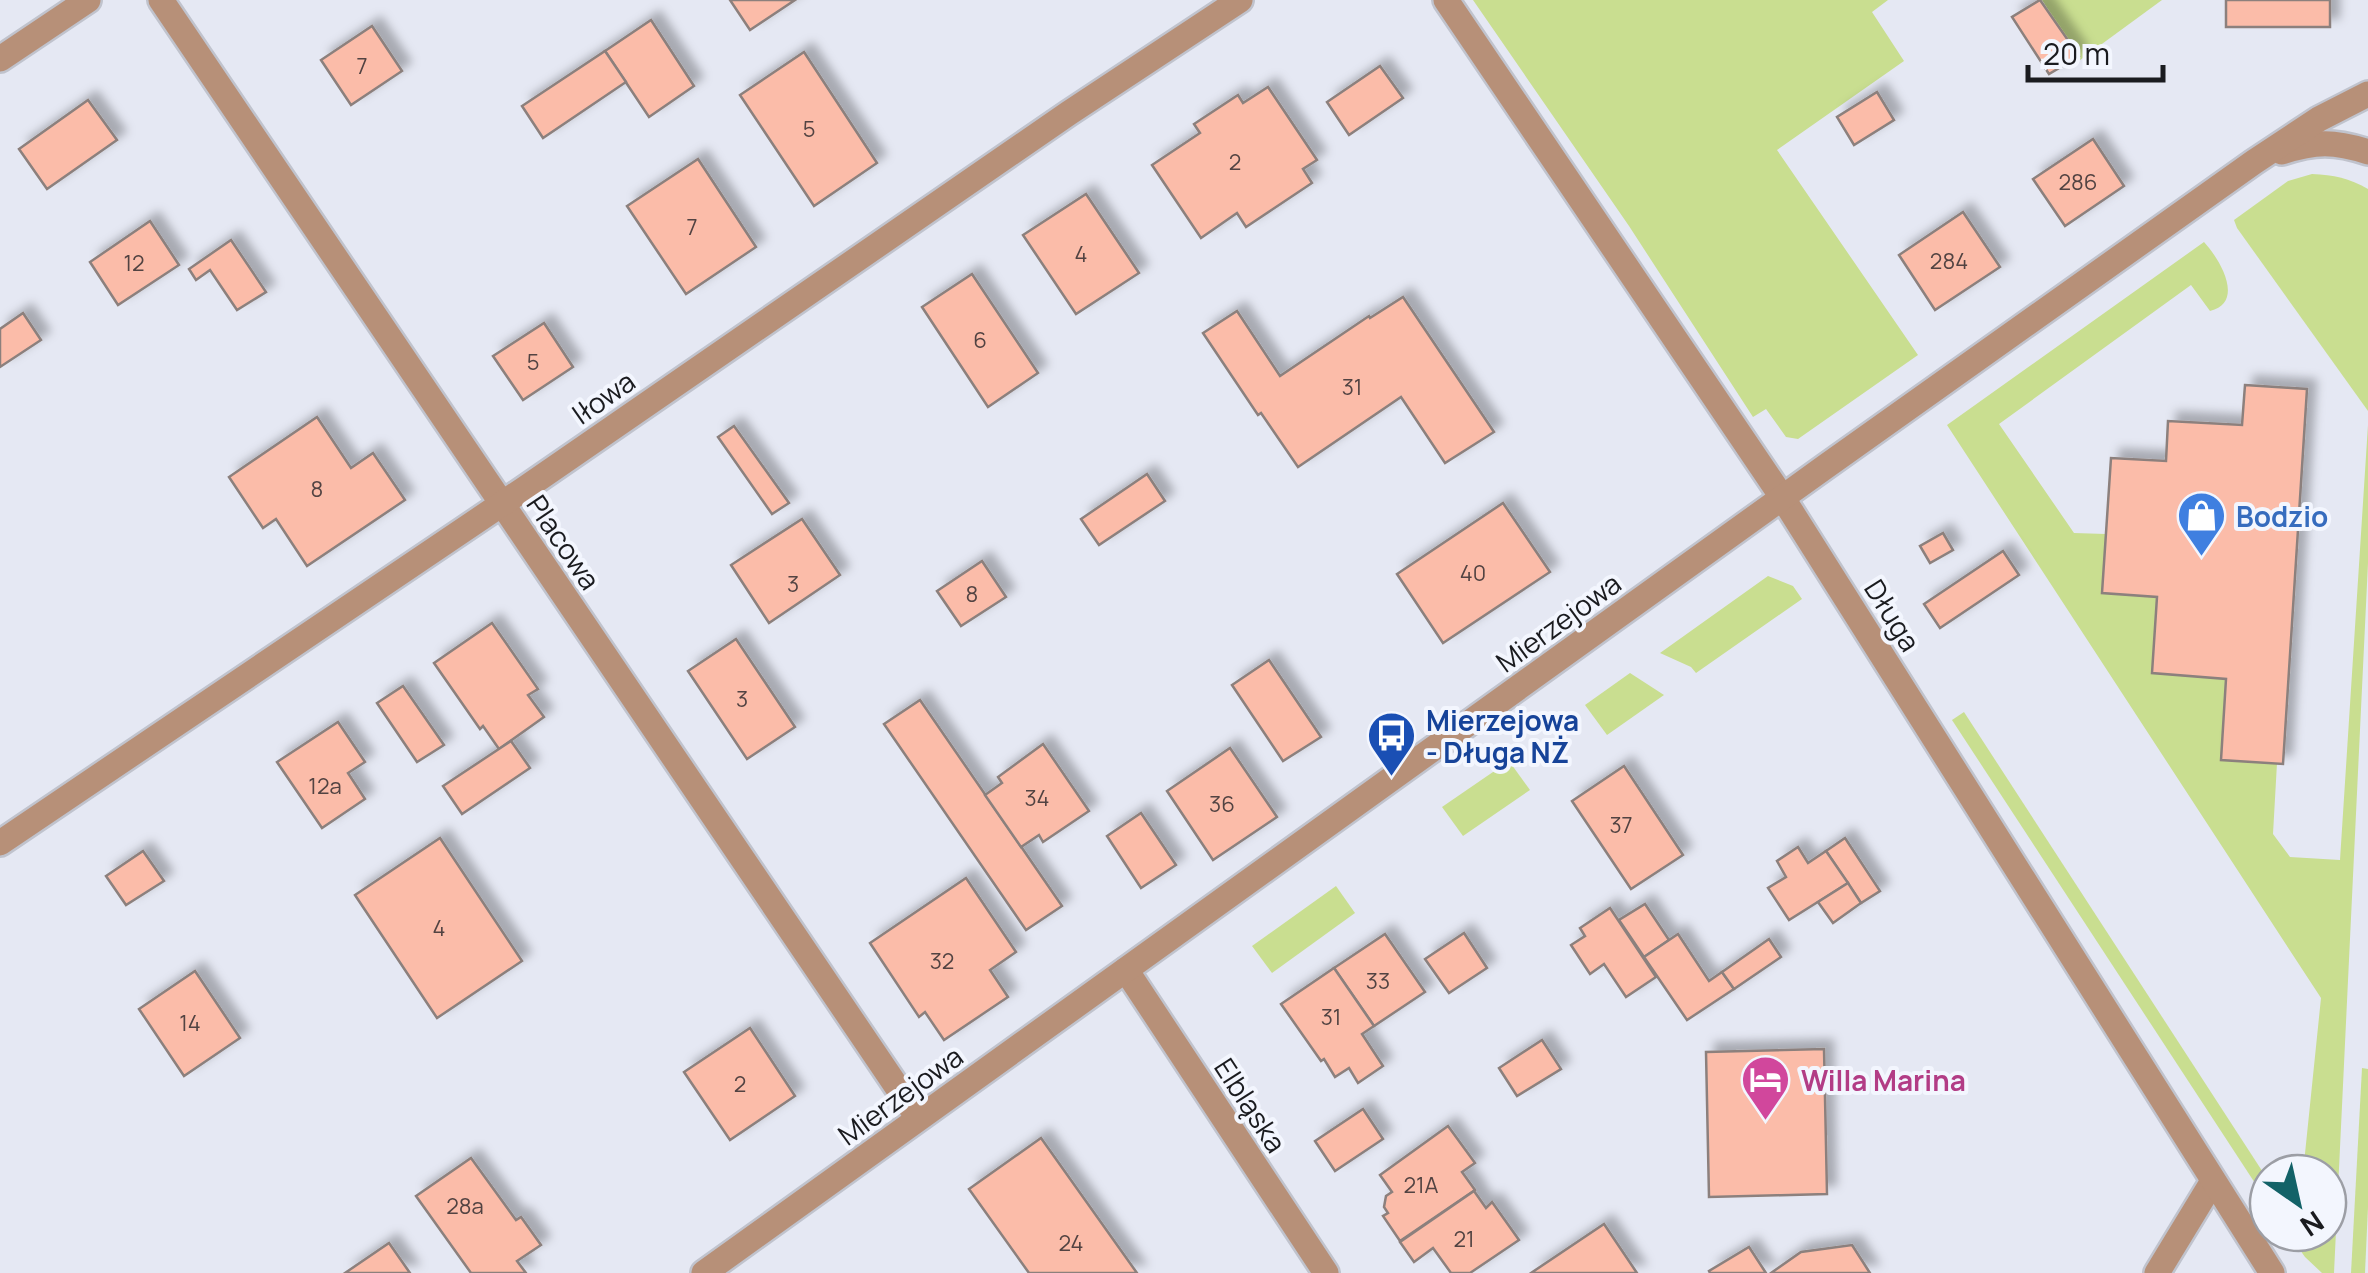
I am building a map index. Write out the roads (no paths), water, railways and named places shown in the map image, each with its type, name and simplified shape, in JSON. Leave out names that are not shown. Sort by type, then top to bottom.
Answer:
[{"type":"street","points":[[0,59],[88,0]]},
{"type":"street","name":"Placowa","points":[[161,0],[918,1118]]},
{"type":"street","name":"Iłowa","points":[[0,843],[502,504],[1069,112],[1240,0]]},
{"type":"street","name":"Długa","points":[[1446,0],[1782,497],[2272,1273]]},
{"type":"street","name":"Mierzejowa","points":[[704,1273],[2254,162],[2319,119],[2368,94]]},
{"type":"street","points":[[2254,162],[2318,143],[2344,144],[2368,152]]},
{"type":"street","name":"Elbląska","points":[[1126,970],[1326,1273]]},
{"type":"street","points":[[2157,1273],[2213,1180]]},
{"type":"place","name":"Bodzio","points":[[2201,558]]},
{"type":"place","name":"Mierzejowa - Długa NŻ","points":[[1391,778]]},
{"type":"place","name":"Willa Marina","points":[[1766,1122]]}]
